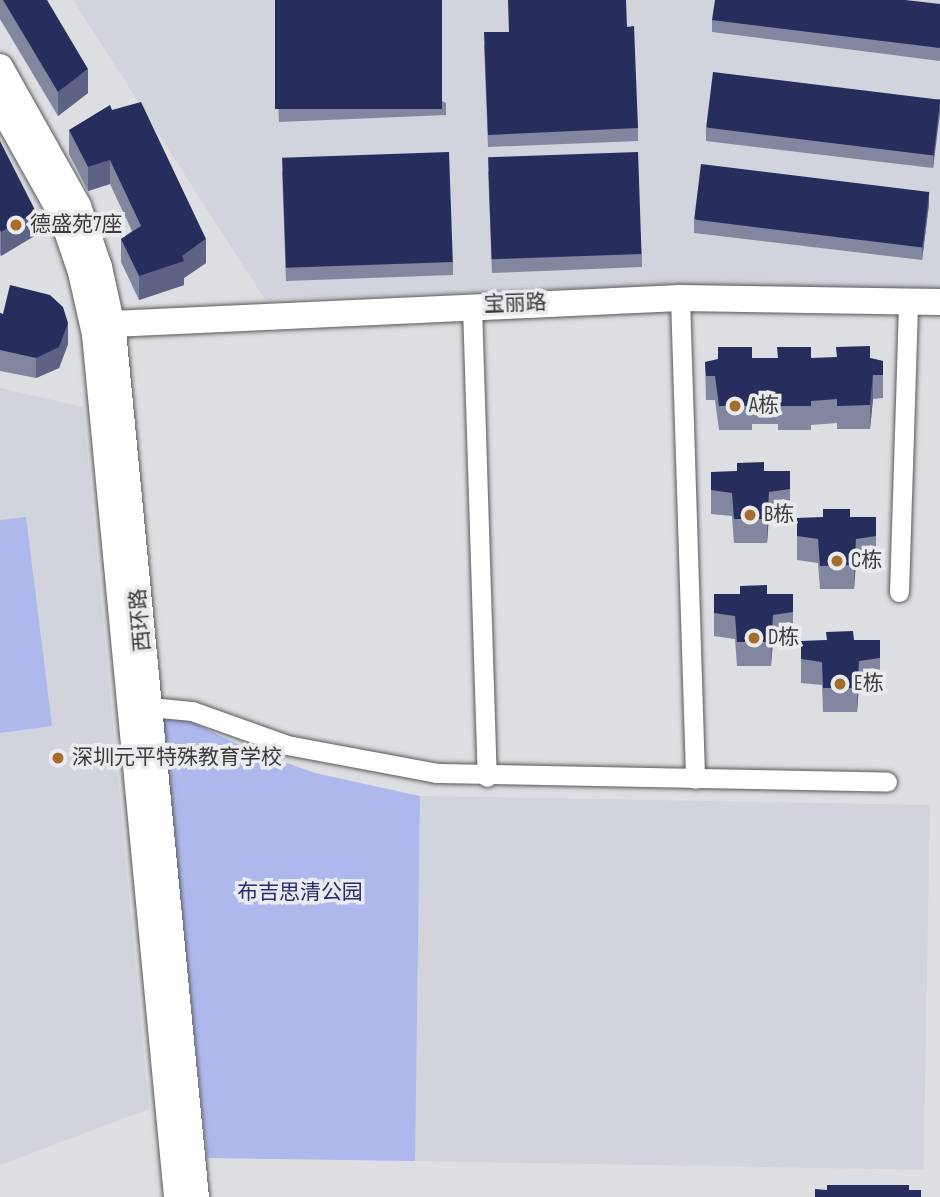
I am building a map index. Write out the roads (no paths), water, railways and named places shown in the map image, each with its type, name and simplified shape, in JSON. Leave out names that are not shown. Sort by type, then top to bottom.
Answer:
[{"type":"main road","name":"西环路","points":[[0,67],[78,206],[99,267],[140,705],[196,1197]]},
{"type":"main road","name":"西环路","points":[[0,104],[61,213],[102,321]]},
{"type":"main road","name":"宝丽路","points":[[102,321],[680,298],[940,302]]},
{"type":"main road","name":"西环路","points":[[140,705],[177,1197]]},
{"type":"street","points":[[680,298],[695,779]]},
{"type":"street","points":[[899,592],[908,302]]},
{"type":"street","points":[[472,306],[487,777]]},
{"type":"street","points":[[140,705],[192,711],[336,757],[487,777],[887,782]]},
{"type":"place","name":"德盛苑7座","points":[[16,225]]},
{"type":"place","name":"A栋","points":[[735,406]]},
{"type":"place","name":"B栋","points":[[750,515]]},
{"type":"place","name":"C栋","points":[[837,561]]},
{"type":"place","name":"D栋","points":[[754,638]]},
{"type":"place","name":"E栋","points":[[840,684]]},
{"type":"place","name":"深圳元平特殊教育学校","points":[[58,758]]},
{"type":"park label","name":"布吉思清公园","points":[[300,893]]}]
